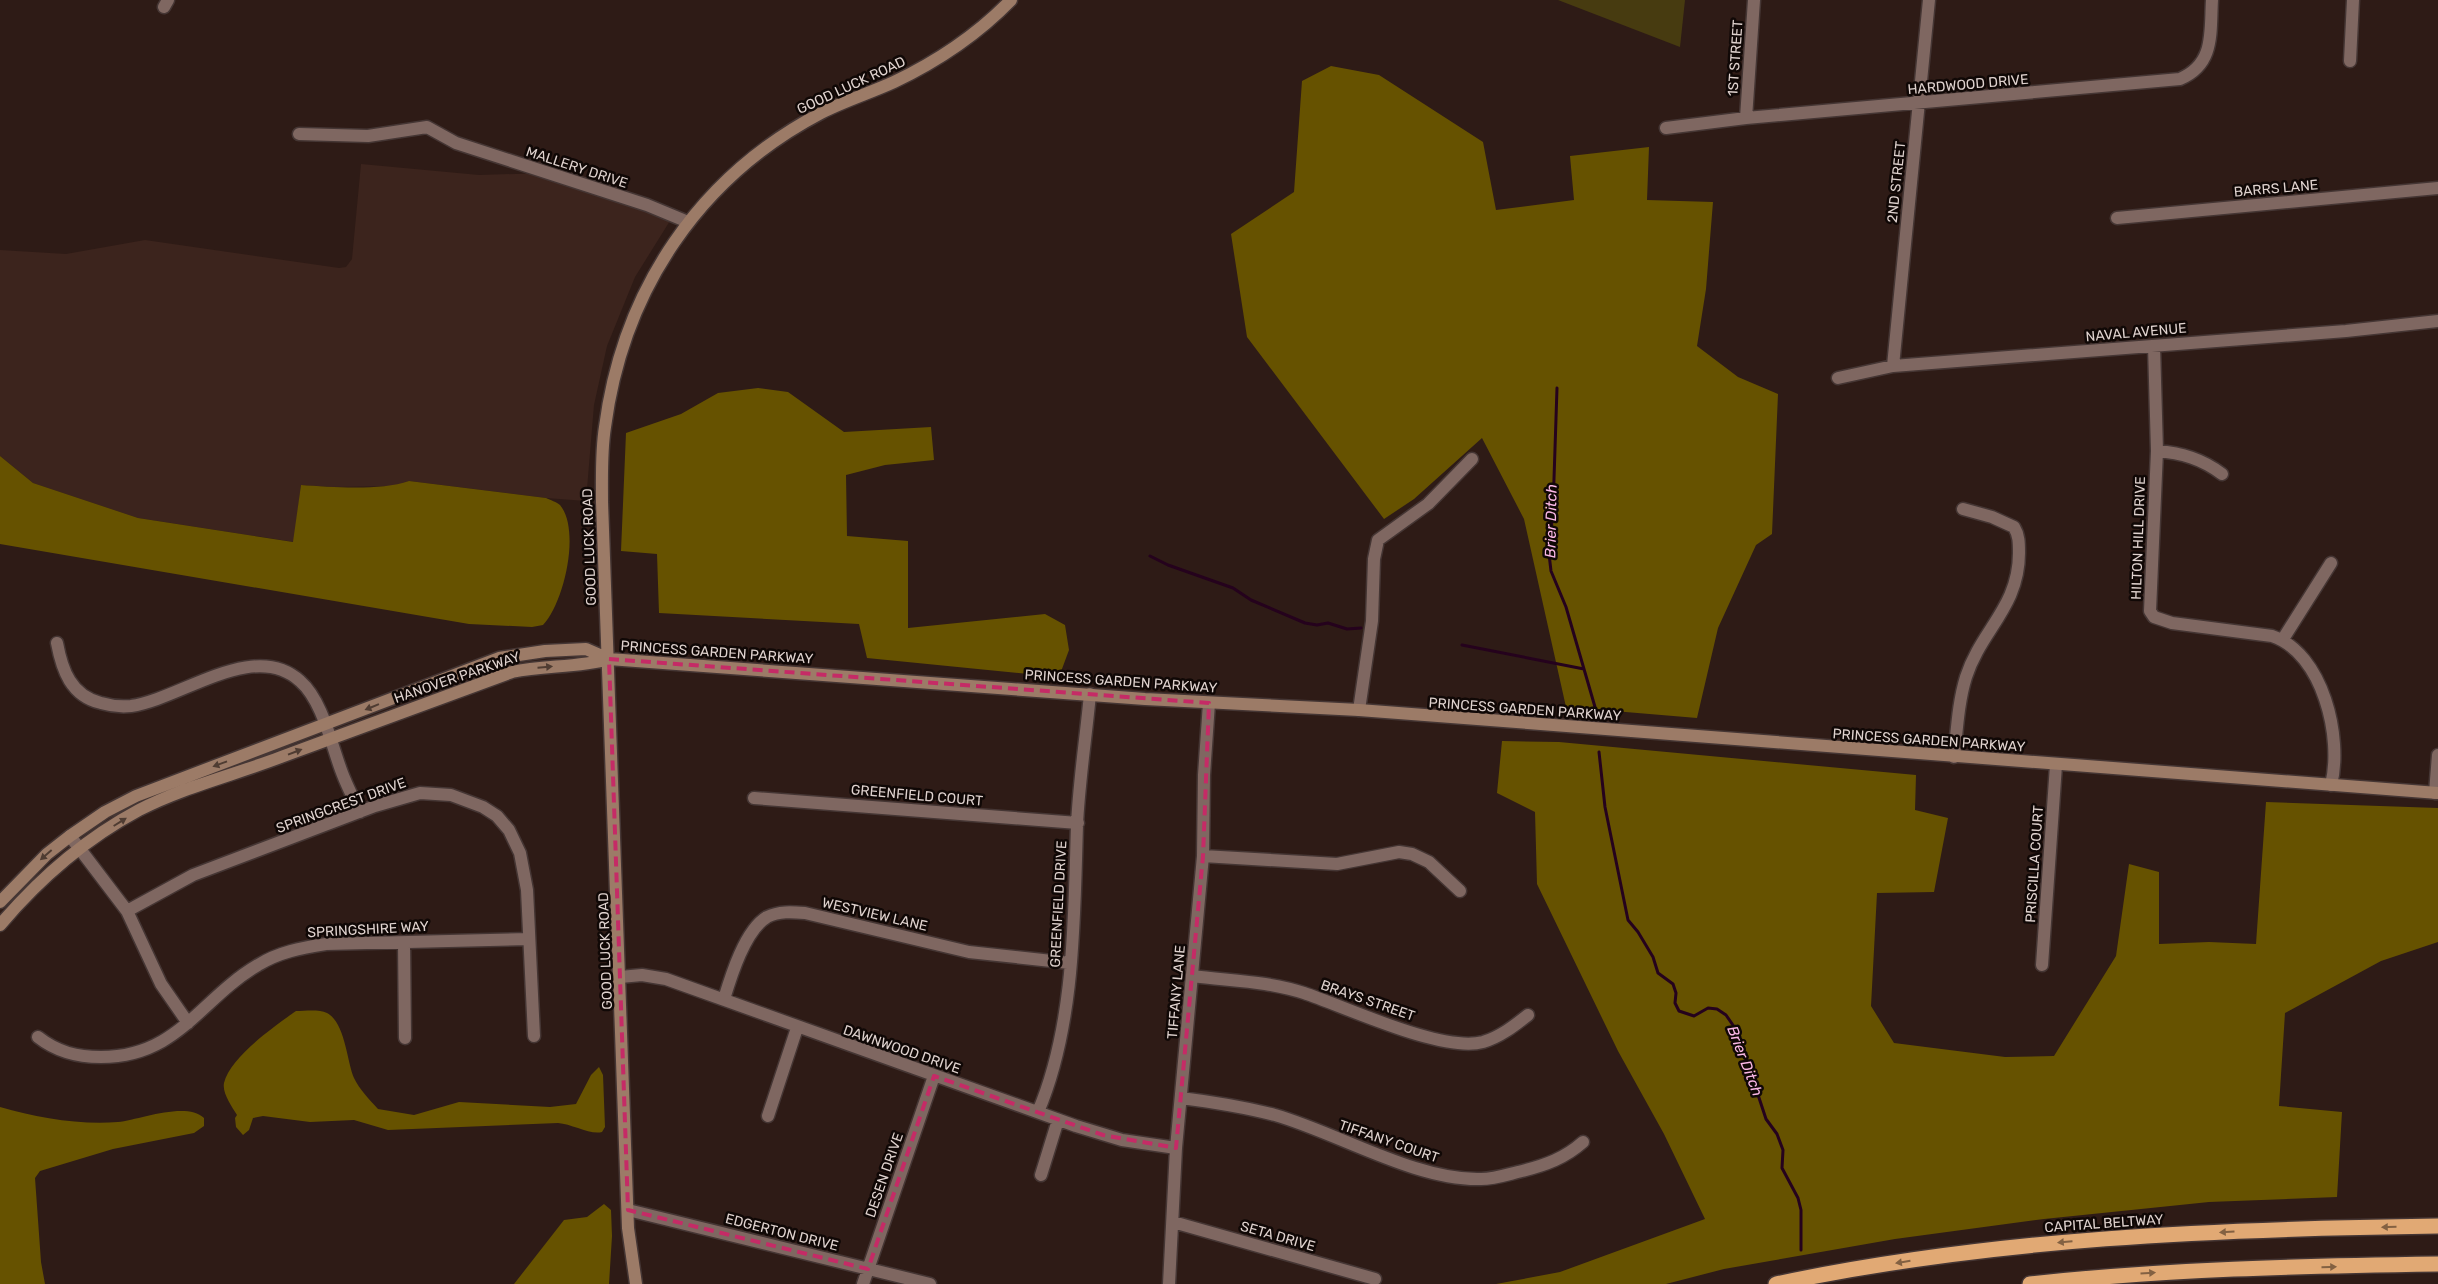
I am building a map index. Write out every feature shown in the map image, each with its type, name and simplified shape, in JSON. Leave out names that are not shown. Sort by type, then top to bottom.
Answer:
[{"type":"highway","name":"CAPITAL BELTWAY","points":[[1776,1284],[1973,1251],[2060,1242],[2250,1230],[2438,1226]]},
{"type":"highway","points":[[2030,1284],[2157,1273],[2438,1264]]},
{"type":"street","name":"GOOD LUCK ROAD","points":[[636,1284],[628,1210],[602,502],[606,418],[621,358],[637,310],[656,272],[688,222],[706,200],[736,170],[770,144],[822,113],[894,82],[945,55],[981,28],[1011,0]]},
{"type":"street","name":"1ST STREET","points":[[1746,118],[1754,0]]},
{"type":"street","name":"2ND STREET","points":[[1893,366],[1929,0]]},
{"type":"street","name":"HARDWOOD DRIVE","points":[[1666,128],[1746,118],[2180,79],[2198,68],[2206,56],[2212,0]]},
{"type":"street","points":[[2350,61],[2352,0]]},
{"type":"street","name":"MALLERY DRIVE","points":[[299,134],[368,136],[427,127],[456,143],[647,205],[688,222]]},
{"type":"street","name":"BARRS LANE","points":[[2117,218],[2438,188]]},
{"type":"street","name":"NAVAL AVENUE","points":[[1838,378],[1893,366],[2154,346],[2438,321]]},
{"type":"street","name":"HILTON HILL DRIVE","points":[[2154,346],[2157,451],[2149,600],[2152,615],[2172,623],[2262,633],[2283,639]]},
{"type":"street","points":[[2157,451],[2177,452],[2191,457],[2222,474]]},
{"type":"street","points":[[1358,710],[1372,622],[1374,559],[1378,540],[1428,504],[1472,459]]},
{"type":"street","points":[[1954,756],[1958,714],[1966,677],[1973,658],[2010,599],[2016,581],[2019,558],[2018,536],[2014,527],[1992,517],[1963,509]]},
{"type":"street","points":[[2331,563],[2283,639],[2309,668],[2327,705],[2335,756],[2331,785]]},
{"type":"street","points":[[57,643],[60,662],[69,681],[85,696],[98,702],[115,706],[137,705],[245,667],[262,666],[283,670],[299,679],[312,696],[360,812]]},
{"type":"street","name":"HANOVER PARKWAY","points":[[0,902],[16,883],[70,836],[105,812],[136,796],[466,669],[511,656],[586,649],[609,659]]},
{"type":"street","name":"PRINCESS GARDEN PARKWAY","points":[[609,659],[1209,703],[1358,710],[2437,793]]},
{"type":"street","name":"HANOVER PARKWAY","points":[[0,925],[34,887],[79,849],[140,810],[188,789],[331,739],[512,672],[531,668],[587,665],[609,659]]},
{"type":"street","name":"GREENFIELD DRIVE","points":[[1038,1112],[1054,1067],[1062,1026],[1070,964],[1078,823],[1090,694]]},
{"type":"street","name":"TIFFANY LANE","points":[[1169,1284],[1176,1148],[1203,856],[1204,776],[1209,703]]},
{"type":"street","points":[[2437,793],[2438,755]]},
{"type":"street","name":"PRISCILLA COURT","points":[[2042,965],[2056,764]]},
{"type":"street","name":"SPRINGCREST DRIVE","points":[[127,912],[193,875],[360,812],[405,796],[425,792],[451,795],[492,811],[509,830],[524,865],[527,890],[534,1036]]},
{"type":"street","name":"GREENFIELD COURT","points":[[754,798],[1078,823]]},
{"type":"street","points":[[70,836],[127,912],[161,984],[188,1023]]},
{"type":"street","points":[[1203,856],[1338,864],[1399,852],[1412,854],[1429,862],[1460,891]]},
{"type":"street","name":"WESTVIEW LANE","points":[[724,999],[734,969],[758,926],[769,916],[784,912],[805,914],[969,952],[1070,964]]},
{"type":"street","name":"SPRINGSHIRE WAY","points":[[38,1037],[63,1052],[87,1057],[115,1057],[150,1048],[167,1039],[188,1023],[238,979],[257,965],[280,954],[326,944],[528,939]]},
{"type":"street","points":[[404,943],[405,1038]]},
{"type":"street","name":"DAWNWOOD DRIVE","points":[[620,977],[642,975],[658,977],[724,999],[797,1028],[1058,1120],[1122,1140],[1176,1148]]},
{"type":"street","name":"BRAYS STREET","points":[[1192,976],[1276,986],[1304,993],[1422,1035],[1455,1042],[1482,1042],[1505,1032],[1528,1015]]},
{"type":"street","points":[[768,1116],[797,1028]]},
{"type":"street","name":"DESEN DRIVE","points":[[863,1284],[934,1076]]},
{"type":"street","name":"TIFFANY COURT","points":[[1181,1098],[1216,1103],[1276,1116],[1422,1170],[1462,1178],[1492,1178],[1542,1166],[1567,1155],[1583,1142]]},
{"type":"street","points":[[1040,1175],[1058,1120]]},
{"type":"street","name":"EDGERTON DRIVE","points":[[628,1210],[930,1284]]},
{"type":"street","name":"SETA DRIVE","points":[[1173,1222],[1375,1279]]},
{"type":"highlighted area","points":[[609,659],[1209,703],[1203,856],[1176,1148],[1103,1135],[934,1076],[868,1269],[628,1210]]},
{"type":"shaded area","points":[[1558,0],[1685,0],[1680,47]]},
{"type":"shaded area","points":[[1331,66],[1379,75],[1483,142],[1496,210],[1574,200],[1570,156],[1649,147],[1647,200],[1713,202],[1706,289],[1697,346],[1738,377],[1778,394],[1772,534],[1756,545],[1718,628],[1697,718],[1566,707],[1524,519],[1482,438],[1414,499],[1384,519],[1247,337],[1231,234],[1294,192],[1302,81]]},
{"type":"shaded area","points":[[361,164],[479,175],[546,173],[673,216],[635,277],[607,346],[594,405],[586,501],[546,498],[409,481],[396,486],[333,487],[301,485],[294,542],[138,518],[33,483],[0,456],[0,250],[66,254],[145,240],[339,268],[346,267],[352,259]]},
{"type":"shaded area","points":[[758,388],[788,392],[844,432],[931,427],[934,460],[885,465],[846,475],[847,536],[908,541],[908,628],[1045,614],[1065,625],[1069,650],[1059,677],[867,658],[859,624],[659,613],[657,554],[621,551],[626,433],[681,414],[718,393]]},
{"type":"shaded area","points":[[0,456],[33,483],[138,518],[293,542],[301,485],[370,487],[409,481],[546,498],[560,505],[566,516],[569,531],[567,566],[563,584],[551,615],[543,625],[532,627],[469,624],[0,544]]},
{"type":"shaded area","points":[[1502,741],[1559,742],[1916,775],[1915,810],[1948,818],[1934,892],[1877,893],[1871,1006],[1894,1043],[2005,1057],[2054,1056],[2116,956],[2129,864],[2159,872],[2159,944],[2209,942],[2256,944],[2266,802],[2438,808],[2438,942],[2381,961],[2285,1013],[2279,1106],[2342,1112],[2337,1197],[2209,1202],[2044,1219],[1895,1239],[1724,1269],[1666,1284],[1496,1284],[1560,1272],[1705,1219],[1664,1134],[1618,1051],[1537,884],[1535,812],[1497,793]]},
{"type":"shaded area","points":[[296,1011],[320,1011],[327,1013],[333,1018],[342,1033],[354,1078],[378,1109],[414,1115],[459,1102],[550,1107],[576,1104],[591,1075],[599,1067],[603,1075],[605,1127],[602,1132],[597,1133],[558,1123],[388,1130],[354,1120],[310,1122],[263,1116],[253,1118],[249,1130],[243,1135],[236,1127],[235,1118],[237,1115],[224,1091],[224,1083],[228,1073],[254,1043]]},
{"type":"shaded area","points":[[0,1107],[44,1117],[104,1123],[127,1121],[174,1111],[186,1111],[196,1113],[204,1118],[204,1126],[194,1133],[113,1149],[40,1171],[35,1178],[41,1262],[45,1284],[0,1284]]},
{"type":"shaded area","points":[[604,1204],[611,1210],[612,1236],[609,1284],[514,1284],[564,1220],[587,1217]]},
{"type":"waterway","name":"Brier Ditch","points":[[1557,388],[1553,509],[1549,554],[1551,571],[1566,607],[1595,707]]},
{"type":"waterway","points":[[1150,556],[1168,565],[1233,588],[1251,600],[1305,623],[1317,625],[1328,623],[1347,629],[1361,628]]},
{"type":"waterway","points":[[1462,645],[1584,669]]},
{"type":"waterway","name":"Brier Ditch","points":[[1599,752],[1605,807],[1628,920],[1638,932],[1653,957],[1658,973],[1673,984],[1676,993],[1675,1003],[1679,1011],[1694,1016],[1708,1008],[1717,1009],[1726,1015],[1737,1031],[1766,1119],[1777,1134],[1783,1150],[1782,1168],[1798,1198],[1801,1210],[1801,1250]]}]
